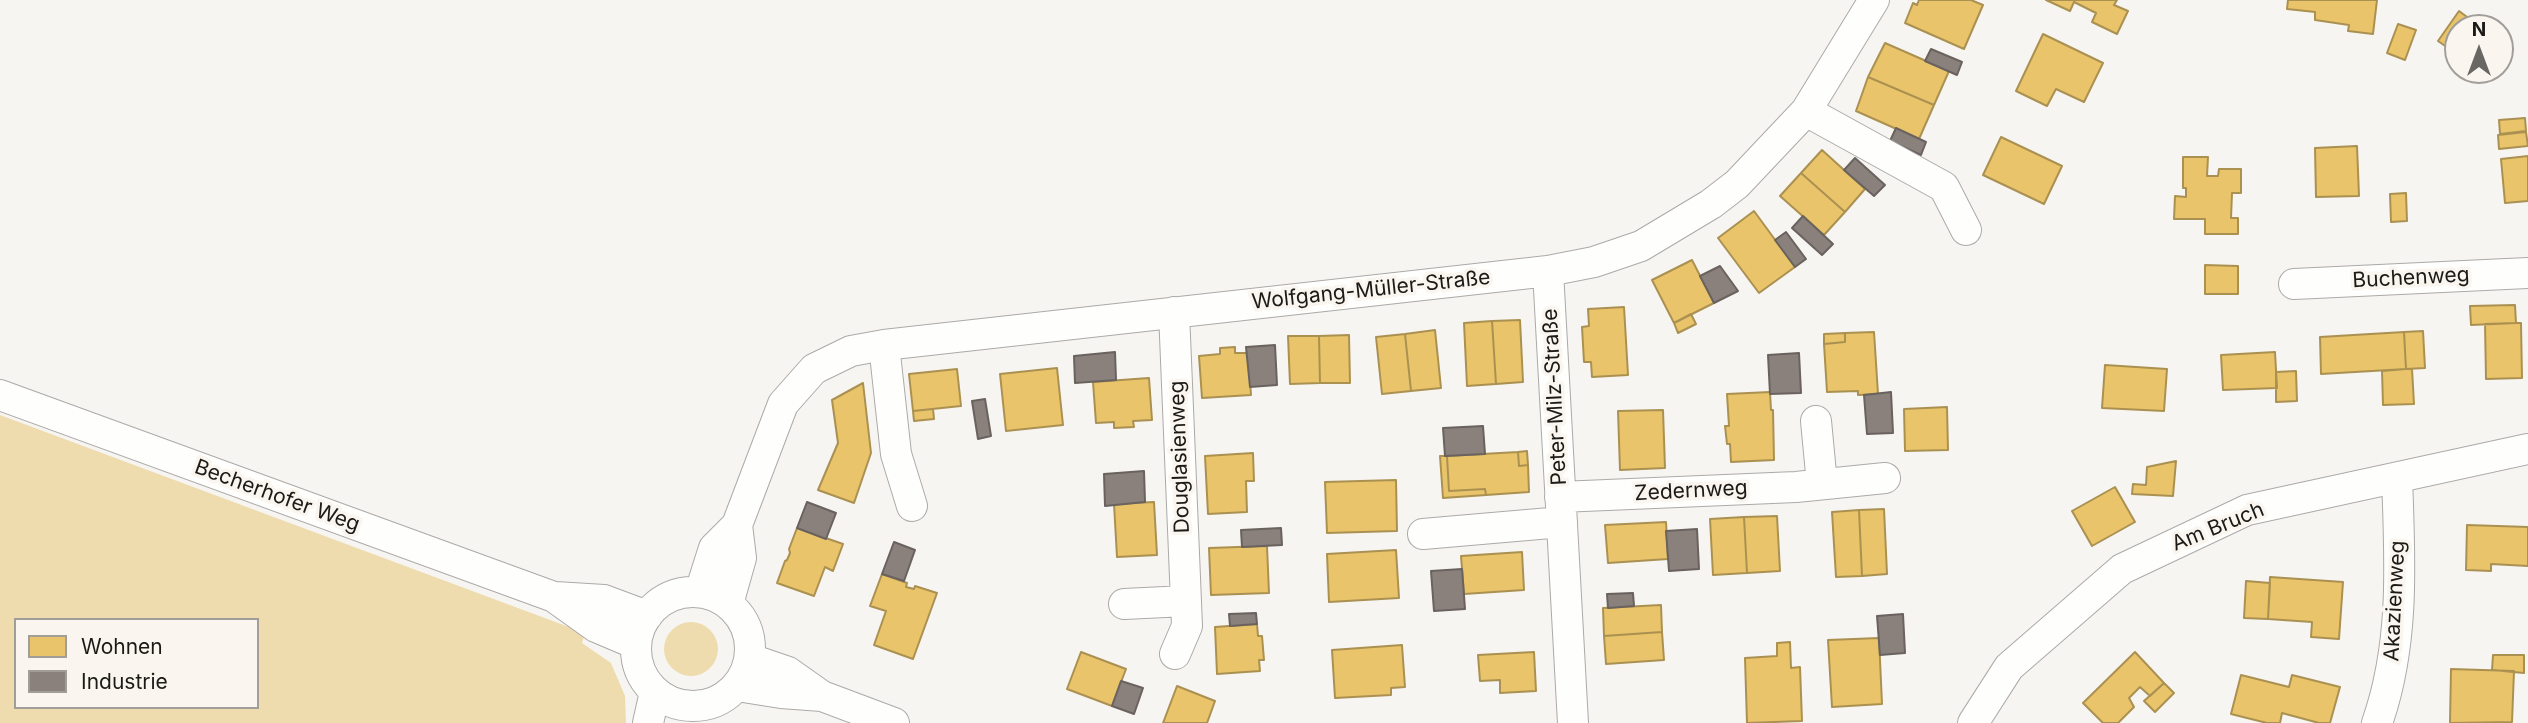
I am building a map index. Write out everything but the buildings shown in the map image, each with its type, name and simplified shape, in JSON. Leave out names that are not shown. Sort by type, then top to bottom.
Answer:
[{"type":"street","name":"Wolfgang-Müller-Straße","points":[[700,592],[714,548],[737,525],[783,404],[814,369],[851,351],[884,345],[1548,271],[1594,262],[1641,246],[1711,204],[1737,184],[1807,111],[1874,0]]},
{"type":"street","points":[[1807,111],[1944,187],[1966,230]]},
{"type":"street","name":"Peter-Milz-Straße","points":[[1548,271],[1573,723]]},
{"type":"street","name":"Buchenweg","points":[[2294,284],[2528,273]]},
{"type":"street","name":"Douglasienweg","points":[[1174,312],[1187,626],[1175,654]]},
{"type":"street","points":[[884,345],[896,454],[912,506]]},
{"type":"street","name":"Becherhofer Weg","points":[[0,395],[554,597],[596,627],[636,644]]},
{"type":"street","points":[[1816,421],[1822,484]]},
{"type":"street","name":"Am Bruch","points":[[1973,723],[2009,667],[2122,569],[2247,510],[2528,449]]},
{"type":"street","name":"Zedernweg","points":[[1561,510],[1885,478]]},
{"type":"street","name":"Akazienweg","points":[[2377,723],[2391,680],[2400,583],[2398,478]]},
{"type":"street","points":[[1423,534],[1561,510]]},
{"type":"street","name":"Wolfgang-Müller-Straße","points":[[728,604],[741,558],[737,525]]},
{"type":"street","points":[[685,592],[715,596],[728,604],[747,628],[750,659],[745,674],[737,687],[725,697],[688,715],[655,692],[644,678],[637,662],[636,644],[640,629],[657,605],[685,592]]},
{"type":"street","name":"Becherhofer Weg","points":[[554,597],[604,600],[647,616]]},
{"type":"street","points":[[1124,604],[1186,601]]},
{"type":"street","points":[[750,659],[788,672],[822,696],[894,723]]},
{"type":"street","points":[[737,687],[822,696]]},
{"type":"street","points":[[648,723],[655,692]]},
{"type":"shaded area","points":[[0,415],[585,633],[582,643],[611,663],[625,696],[626,723],[0,723]]},
{"type":"shaded area","points":[[691,622],[710,630],[718,649],[710,668],[691,676],[672,668],[664,649],[672,630]]}]
